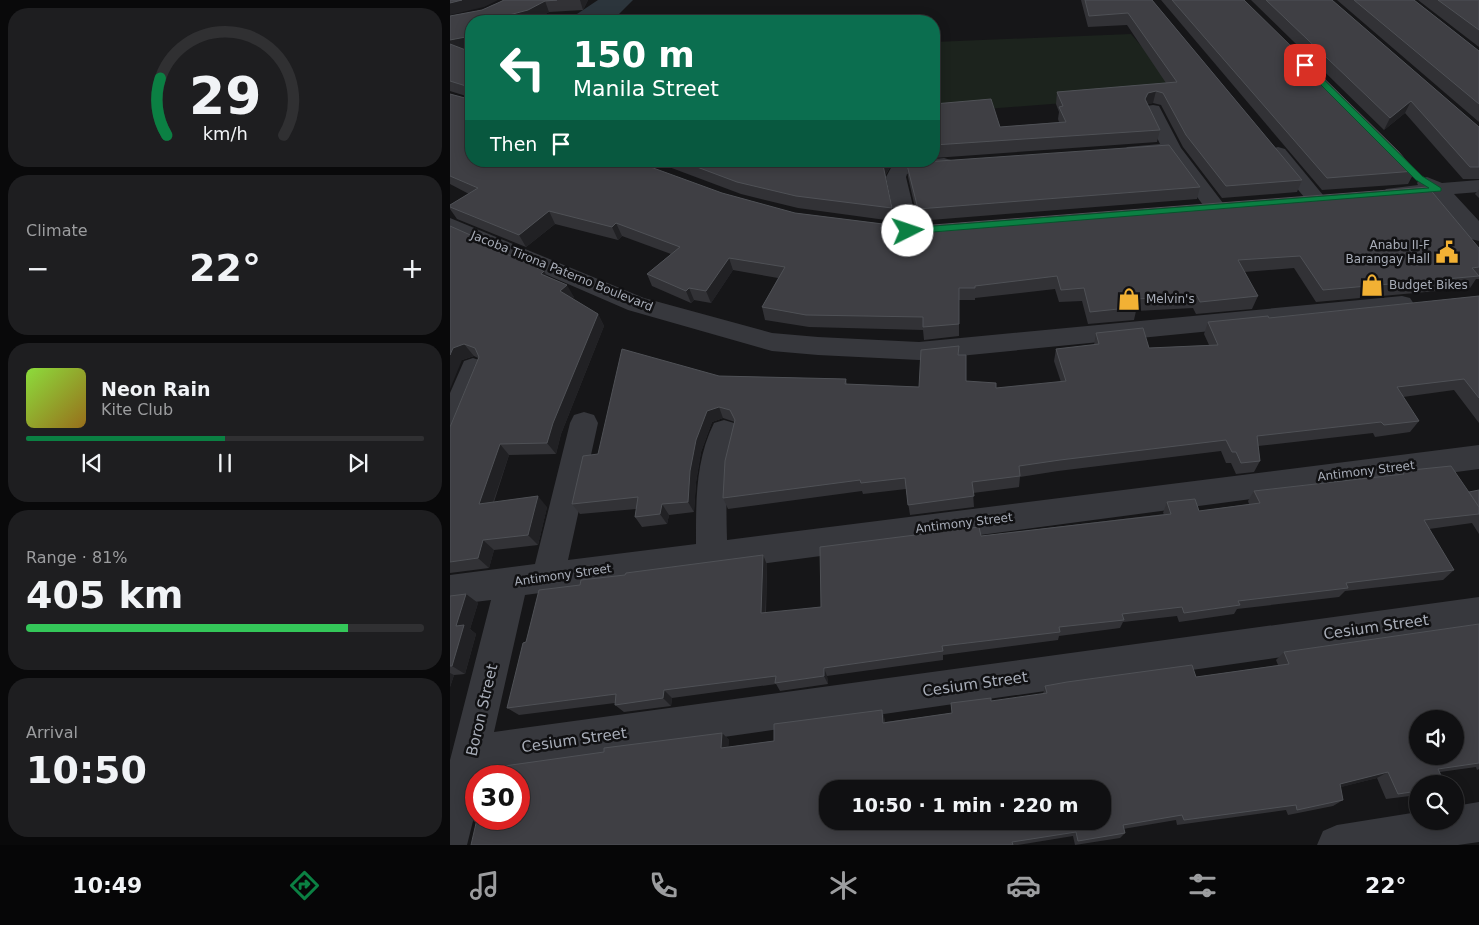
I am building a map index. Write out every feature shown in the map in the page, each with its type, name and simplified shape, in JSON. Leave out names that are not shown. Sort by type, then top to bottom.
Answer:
[{"type":"street","points":[[1153,110],[1172,149],[1215,207]]},
{"type":"street","points":[[1266,138],[1326,199],[1289,202]]},
{"type":"street","points":[[1114,153],[1172,149]]},
{"type":"street","points":[[940,165],[960,163]]},
{"type":"street","points":[[908,230],[896,177],[900,170],[912,167]]},
{"type":"street","points":[[1424,183],[1479,234]]},
{"type":"street","points":[[1424,183],[1479,254]]},
{"type":"street","points":[[1375,195],[1424,183],[1479,186]]},
{"type":"street","name":"Jacoba Tirona Paterno Boulevard","points":[[450,225],[636,304],[772,342],[818,346],[919,351],[1420,302]]},
{"type":"street","points":[[450,428],[473,368]]},
{"type":"street","points":[[548,577],[584,423]]},
{"type":"street","points":[[712,555],[712,485],[716,458],[724,431]]},
{"type":"street","name":"Antimony Street","points":[[450,590],[1479,456]]},
{"type":"street","name":"Boron Street","points":[[450,837],[512,582]]},
{"type":"street","name":"Cesium Street","points":[[471,754],[1479,613]]},
{"type":"street","points":[[1337,845],[1479,822]]},
{"type":"shaded area","points":[[1131,34],[1180,91],[1090,101],[940,113],[940,42]]},
{"type":"building","points":[[450,0],[462,0],[450,3]]},
{"type":"building","points":[[504,0],[557,0],[545,1],[528,10],[509,15],[465,15],[465,37],[450,40],[450,16],[482,10]]},
{"type":"building","points":[[1085,0],[1152,0],[1302,180],[1226,186],[1186,135],[1163,93],[1156,91],[1148,93],[1145,99],[1160,130],[940,145],[940,103],[991,99],[1000,127],[1066,122],[1059,107],[1063,106],[1057,92],[1177,82],[1128,13],[1089,16]]},
{"type":"building","points":[[1172,0],[1244,0],[1398,151],[1415,171],[1327,178]]},
{"type":"building","points":[[1266,0],[1332,0],[1479,127],[1479,167],[1470,167],[1411,101],[1390,118]]},
{"type":"building","points":[[1354,0],[1414,0],[1479,51],[1479,104]]},
{"type":"building","points":[[1438,0],[1479,0],[1479,30]]},
{"type":"building","points":[[450,44],[465,50],[465,86],[450,81]]},
{"type":"building","points":[[450,94],[465,98],[465,167],[650,167],[722,193],[795,213],[907,227],[1428,187],[1479,248],[1479,267],[1472,268],[1479,276],[1323,290],[1300,256],[1238,260],[1258,296],[1200,302],[1197,296],[1135,299],[1137,307],[1090,312],[1084,288],[1061,290],[1057,276],[975,286],[975,288],[959,288],[959,324],[923,327],[923,317],[806,315],[762,307],[785,267],[729,258],[706,291],[689,288],[686,291],[647,274],[680,247],[616,223],[612,227],[549,211],[519,235],[450,207],[450,205],[478,188],[450,176]]},
{"type":"building","points":[[1169,145],[1200,187],[918,209],[908,167],[940,167],[940,161]]},
{"type":"building","points":[[697,167],[883,167],[892,208],[796,196],[737,182]]},
{"type":"building","points":[[450,226],[502,249],[500,251],[544,271],[541,274],[567,285],[560,291],[598,314],[553,423],[547,443],[500,444],[479,504],[538,496],[528,535],[483,540],[478,558],[450,562],[450,427],[479,357],[475,348],[464,344],[453,348],[450,355]]},
{"type":"building","points":[[1479,296],[1479,398],[1464,379],[1397,387],[1419,421],[1384,425],[1381,422],[1257,436],[1260,461],[1241,463],[1236,452],[1232,452],[1226,440],[1019,466],[1020,476],[972,482],[974,496],[908,505],[905,478],[861,483],[860,480],[723,498],[725,461],[735,420],[730,410],[719,407],[707,411],[696,440],[690,471],[688,502],[662,504],[660,514],[635,517],[638,497],[572,504],[583,456],[598,454],[622,349],[719,376],[846,379],[845,384],[919,387],[921,350],[959,346],[958,355],[966,355],[966,381],[996,383],[996,388],[1066,381],[1056,349],[1099,344],[1096,333],[1143,328],[1149,348],[1218,345],[1208,322],[1268,316],[1269,318]]},
{"type":"building","points":[[1451,466],[1479,507],[1479,514],[1424,520],[1454,570],[1346,583],[1348,588],[1238,601],[1240,605],[1184,613],[1182,607],[1122,614],[1124,620],[1059,627],[1060,632],[942,646],[943,651],[824,668],[824,676],[775,683],[776,676],[664,690],[663,698],[615,705],[616,694],[507,708],[523,643],[526,642],[539,590],[580,585],[581,580],[763,555],[761,613],[821,607],[820,547],[979,527],[981,536],[1171,514],[1167,502],[1195,499],[1199,511],[1260,503],[1254,491],[1404,474],[1402,471]]},
{"type":"building","points":[[1479,490],[1479,507],[1469,492]]},
{"type":"building","points":[[466,594],[456,626],[464,625],[452,666],[450,666],[450,596]]},
{"type":"building","points":[[1479,624],[1479,763],[1438,769],[1441,775],[1409,775],[1409,792],[1398,794],[1388,772],[1340,784],[1343,800],[1297,810],[1296,805],[1184,820],[1182,815],[1123,825],[1125,833],[1078,841],[1076,832],[1012,842],[1013,845],[471,845],[474,830],[530,830],[530,765],[511,765],[604,752],[604,748],[722,733],[721,748],[774,741],[774,724],[882,710],[883,723],[952,713],[951,703],[991,698],[991,701],[1047,693],[1045,686],[1192,665],[1196,677],[1289,664],[1284,652]]},
{"type":"waterway","points":[[600,15],[617,0]]},
{"type":"place","name":"Anabu II-F Barangay Hall","points":[[1447,252]]},
{"type":"place","name":"Budget Bikes","points":[[1372,285]]},
{"type":"place","name":"Melvin's","points":[[1129,299]]},
{"type":"route","points":[[908,231],[1438,189],[1419,178],[1305,65]]}]
